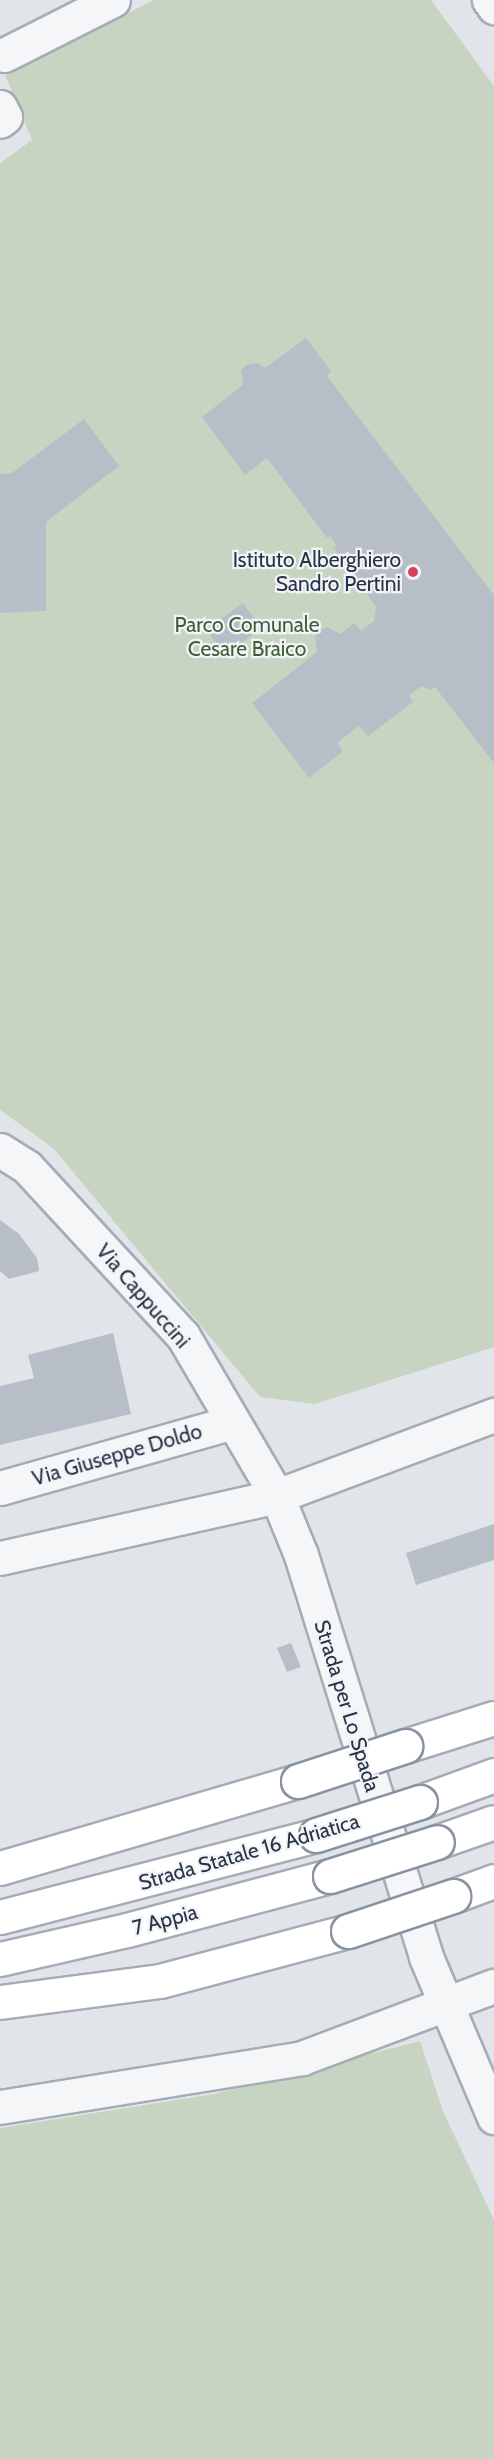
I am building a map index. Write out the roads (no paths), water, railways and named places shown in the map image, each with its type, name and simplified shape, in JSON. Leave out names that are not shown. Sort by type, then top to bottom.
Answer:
[{"type":"highway","points":[[0,1868],[298,1781],[494,1718]]},
{"type":"highway","name":"Strada Statale 16 Adriatica","points":[[0,1917],[122,1888],[316,1835],[420,1802],[494,1775]]},
{"type":"highway","name":"7 Appia","points":[[0,1959],[127,1930],[330,1876],[494,1822]]},
{"type":"highway","points":[[0,2002],[160,1981],[348,1931],[494,1881]]},
{"type":"street","points":[[4,55],[113,0]]},
{"type":"street","points":[[489,0],[494,7]]},
{"type":"street","name":"Via Cappuccini","points":[[0,1150],[27,1167],[183,1336],[277,1496]]},
{"type":"street","points":[[0,1558],[277,1496],[494,1415]]},
{"type":"street","name":"Via Giuseppe Doldo","points":[[0,1488],[233,1422]]},
{"type":"street","name":"Strada per Lo Spada","points":[[277,1496],[301,1555],[445,2005],[494,2117]]},
{"type":"street","points":[[0,2107],[302,2058],[494,1986]]},
{"type":"place","name":"Istituto Alberghiero Sandro Pertini","points":[[413,572]]},
{"type":"park label","name":"Parco Comunale Cesare Braico","points":[[247,637]]}]
